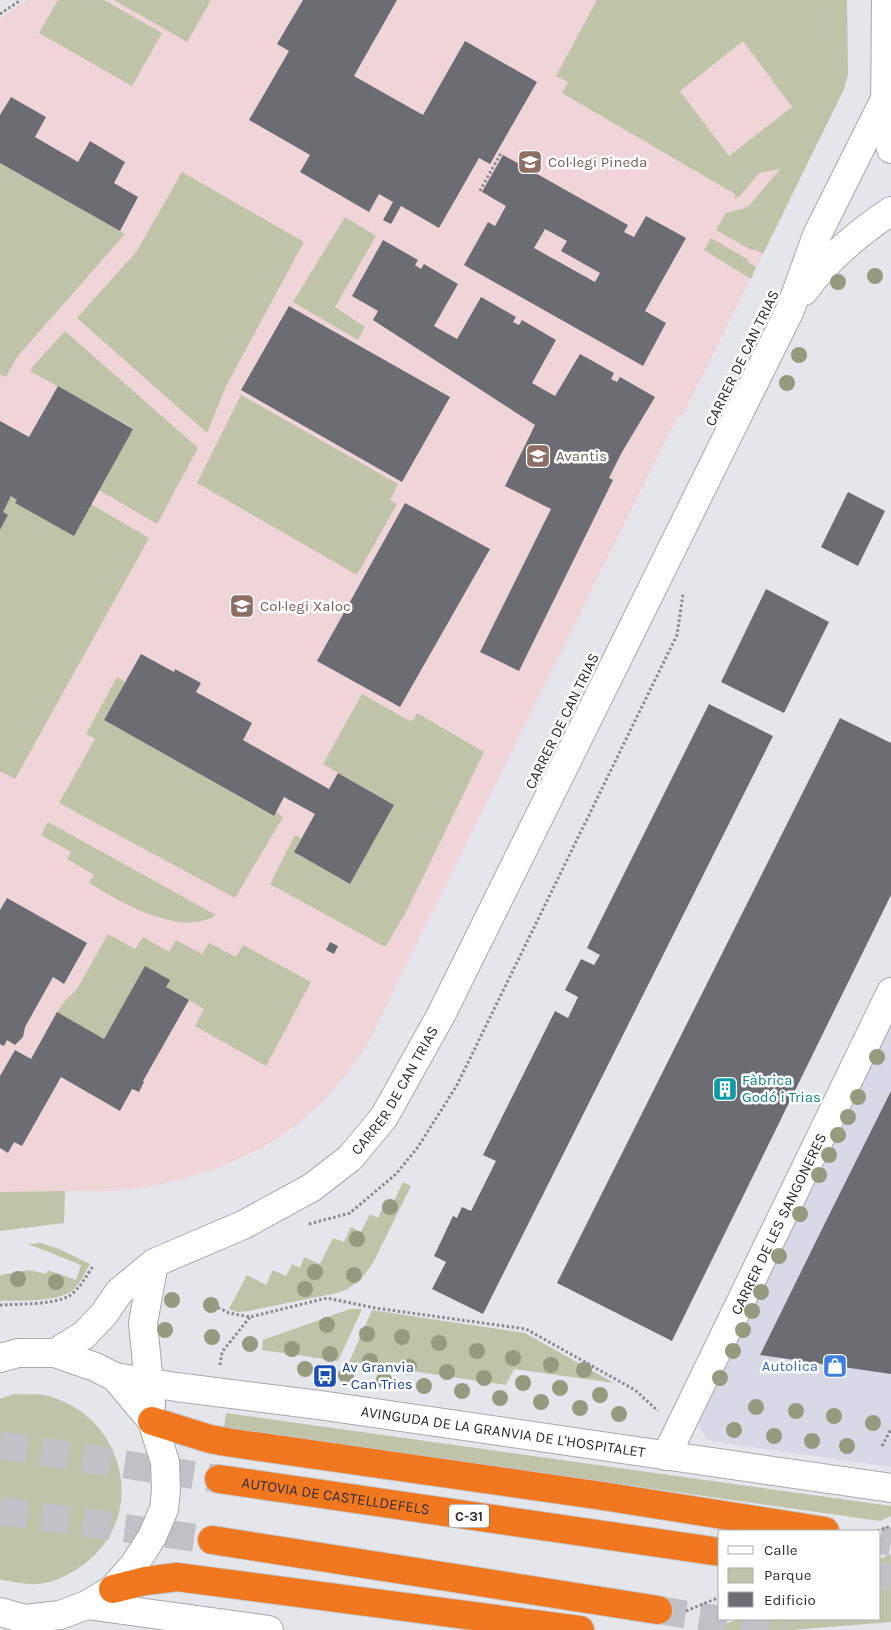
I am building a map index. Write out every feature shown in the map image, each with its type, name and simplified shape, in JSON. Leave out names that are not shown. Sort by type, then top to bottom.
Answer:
[{"type":"highway","points":[[152,1421],[226,1442],[596,1495],[819,1530]]},
{"type":"highway","name":"AUTOVIA DE CASTELLDEFELS","points":[[219,1479],[718,1552]]},
{"type":"highway","points":[[212,1540],[658,1610]]},
{"type":"highway","points":[[113,1589],[145,1581],[177,1577],[580,1630]]},
{"type":"street","points":[[886,0],[885,118],[891,149]]},
{"type":"street","name":"CARRER DE CAN TRIAS","points":[[55,1353],[84,1335],[104,1314],[119,1292],[154,1263],[243,1225],[311,1188],[350,1158],[384,1117],[441,1015],[790,310],[817,235],[885,98]]},
{"type":"street","name":"CARRER DE CAN TRIAS","points":[[790,310],[818,271],[865,228],[891,211]]},
{"type":"street","name":"CARRER DE LES SANGONERES","points":[[666,1456],[891,992]]},
{"type":"street","points":[[68,1616],[113,1589],[134,1565],[152,1538],[164,1509],[166,1490],[165,1462],[152,1421],[143,1323],[154,1263]]},
{"type":"street","points":[[0,1358],[18,1353],[55,1353],[95,1367],[115,1377],[152,1421]]},
{"type":"street","name":"AVINGUDA DE LA GRANVIA DE L'HOSPITALET","points":[[115,1377],[891,1488]]},
{"type":"street","points":[[0,1612],[25,1619],[60,1615],[269,1630]]},
{"type":"path","points":[[0,14],[21,0]]},
{"type":"path","points":[[480,191],[501,153]]},
{"type":"path","points":[[0,1305],[45,1303],[69,1296],[87,1276],[93,1266]]},
{"type":"path","points":[[209,1302],[229,1313],[250,1317],[327,1298],[375,1308],[526,1329],[634,1390],[664,1416]]},
{"type":"path","points":[[220,1366],[222,1352],[250,1317]]},
{"type":"path","points":[[882,1446],[891,1428]]},
{"type":"shaded area","name":"Col·legi Xaloc","points":[[26,0],[847,0],[848,75],[844,89],[683,416],[680,414],[674,424],[367,1045],[348,1073],[322,1103],[293,1128],[264,1147],[218,1168],[176,1181],[115,1191],[0,1192],[0,18]]},
{"type":"shaded area","points":[[891,1023],[891,1467],[710,1440],[704,1436],[700,1429],[699,1417]]},
{"type":"green space","points":[[58,0],[104,0],[162,33],[132,86],[39,33]]},
{"type":"green space","points":[[114,0],[211,0],[187,42]]},
{"type":"green space","points":[[597,0],[847,0],[848,75],[844,89],[763,254],[754,249],[753,251],[716,230],[726,213],[749,206],[780,169],[759,173],[739,197],[735,198],[735,194],[562,93],[568,82],[556,76]],"holes":[[[743,41],[792,107],[729,156],[680,91]]]},
{"type":"green space","points":[[0,163],[125,234],[17,357],[6,377],[0,374]]},
{"type":"green space","points":[[182,172],[304,242],[226,386],[207,433],[77,318],[137,251]]},
{"type":"green space","points":[[345,217],[376,236],[335,307],[365,327],[358,340],[293,302]]},
{"type":"green space","points":[[711,238],[749,260],[748,262],[756,267],[751,279],[704,250]]},
{"type":"green space","points":[[65,331],[198,448],[157,524],[99,490],[133,428],[30,371]]},
{"type":"green space","points":[[241,395],[398,484],[390,500],[397,504],[357,575],[197,483]]},
{"type":"green space","points":[[11,496],[17,500],[15,503],[91,504],[149,538],[15,779],[0,771],[0,530],[8,515],[3,512]]},
{"type":"green space","points":[[117,677],[125,682],[104,720],[273,816],[276,812],[283,817],[235,898],[59,803],[95,739],[86,734]]},
{"type":"green space","points":[[362,694],[410,721],[413,720],[417,713],[484,752],[405,914],[385,947],[270,884],[295,835],[301,838],[294,852],[350,884],[394,805],[323,764]]},
{"type":"green space","points":[[48,822],[216,915],[201,921],[185,922],[168,920],[133,908],[89,883],[94,875],[67,859],[71,852],[41,835]]},
{"type":"green space","points":[[108,934],[135,949],[143,937],[169,952],[176,940],[202,954],[209,943],[236,957],[243,945],[311,982],[266,1066],[195,1026],[204,1009],[166,987],[145,967],[104,1039],[57,1012],[77,989]]},
{"type":"green space","points":[[403,1182],[411,1186],[373,1263],[361,1279],[348,1289],[337,1293],[248,1311],[237,1312],[229,1309],[247,1275],[266,1285],[273,1270],[286,1276],[292,1264],[300,1268],[304,1257],[320,1264],[333,1238],[344,1242],[351,1227],[361,1232],[370,1214],[378,1218],[386,1200],[393,1203]]},
{"type":"green space","points":[[65,1191],[64,1223],[0,1231],[0,1192]]},
{"type":"green space","points":[[41,1243],[59,1249],[90,1264],[78,1284],[73,1290],[58,1297],[38,1300],[0,1301],[0,1275],[30,1270],[46,1274],[48,1270],[76,1280],[81,1265],[28,1244]]},
{"type":"green space","points":[[350,1309],[362,1309],[338,1361],[262,1350],[263,1340]]},
{"type":"green space","points":[[372,1310],[525,1333],[614,1383],[514,1369],[506,1385],[349,1362]]},
{"type":"green space","points":[[14,1394],[44,1395],[75,1407],[96,1425],[111,1446],[120,1470],[121,1496],[116,1521],[104,1545],[83,1565],[62,1578],[38,1584],[0,1580],[0,1399]]},
{"type":"green space","points":[[226,1413],[891,1506],[891,1516],[880,1521],[233,1429],[224,1427]]},
{"type":"green space","points":[[891,1554],[891,1622],[792,1630],[711,1630],[736,1620],[881,1620],[881,1559]]},
{"type":"building","points":[[303,0],[397,0],[354,76],[423,115],[465,41],[537,82],[490,164],[479,158],[439,228],[401,206],[391,224],[383,220],[393,202],[379,194],[369,212],[300,172],[310,155],[249,120],[289,51],[277,44]]},
{"type":"building","points":[[11,97],[46,117],[35,137],[78,162],[90,141],[125,162],[114,183],[138,197],[120,231],[0,163],[0,115]]},
{"type":"building","points":[[503,155],[628,225],[624,232],[634,237],[646,216],[686,238],[645,311],[666,323],[643,366],[464,265],[488,222],[495,226],[506,206],[482,192]],"holes":[[[545,229],[567,241],[561,251],[600,273],[595,282],[534,248]]]},
{"type":"building","points":[[383,240],[418,260],[415,265],[421,269],[424,264],[458,284],[434,326],[457,339],[481,297],[516,317],[513,322],[519,325],[522,320],[556,340],[532,383],[555,396],[580,354],[614,373],[611,379],[617,382],[620,377],[655,397],[622,452],[609,478],[613,480],[519,671],[480,652],[551,509],[505,486],[535,425],[373,320],[378,311],[352,296]]},
{"type":"building","points":[[289,306],[450,397],[402,482],[241,390]]},
{"type":"building","points":[[58,386],[133,429],[74,536],[15,503],[17,500],[11,496],[3,512],[8,515],[0,530],[0,421],[29,437]]},
{"type":"building","points":[[848,492],[885,511],[858,566],[821,547]]},
{"type":"building","points":[[405,503],[490,549],[400,707],[317,661]]},
{"type":"building","points":[[766,589],[829,622],[784,713],[721,682]]},
{"type":"building","points":[[141,654],[174,672],[175,669],[201,683],[196,692],[252,723],[243,740],[329,789],[338,773],[394,805],[350,884],[294,852],[315,814],[284,797],[274,816],[104,720]]},
{"type":"building","points":[[709,704],[773,736],[483,1314],[432,1289],[446,1262],[434,1256],[453,1216],[457,1218],[462,1207],[471,1211],[496,1161],[483,1155],[555,1011],[568,1018],[578,997],[565,990],[581,959],[594,965],[600,955],[587,948]]},
{"type":"building","name":"Fàbrica Godó i Trias","points":[[840,718],[891,743],[891,895],[672,1341],[557,1283]]},
{"type":"building","points":[[7,898],[87,943],[64,984],[53,977],[25,1027],[23,1037],[15,1045],[7,1040],[4,1046],[0,1044],[0,910]]},
{"type":"building","points":[[330,942],[338,946],[334,954],[326,950]]},
{"type":"building","points":[[145,966],[170,980],[166,987],[189,1000],[143,1081],[139,1092],[132,1089],[120,1111],[61,1077],[22,1146],[14,1142],[8,1153],[0,1148],[0,1076],[15,1050],[31,1059],[57,1012],[104,1039]]},
{"type":"building","points":[[891,1091],[891,1374],[760,1355],[826,1221]]},
{"type":"tunnel","points":[[0,1445],[219,1479]]},
{"type":"tunnel","points":[[0,1511],[212,1540]]},
{"type":"tunnel","points":[[881,1540],[891,1542]]},
{"type":"tunnel","points":[[881,1576],[891,1577]]},
{"type":"tunnel","points":[[658,1610],[718,1619]]},
{"type":"tunnel","points":[[722,1620],[785,1630]]},
{"type":"place","name":"Col·legi Pineda","points":[[530,162]]},
{"type":"place","name":"Avantis","points":[[538,456]]},
{"type":"place","name":"Col·legi Xaloc","points":[[242,606]]},
{"type":"place","name":"Fàbrica Godó i Trias","points":[[725,1089]]},
{"type":"place","name":"Autolica","points":[[835,1366]]},
{"type":"place","name":"Av Granvia - Can Tries","points":[[325,1376]]}]
